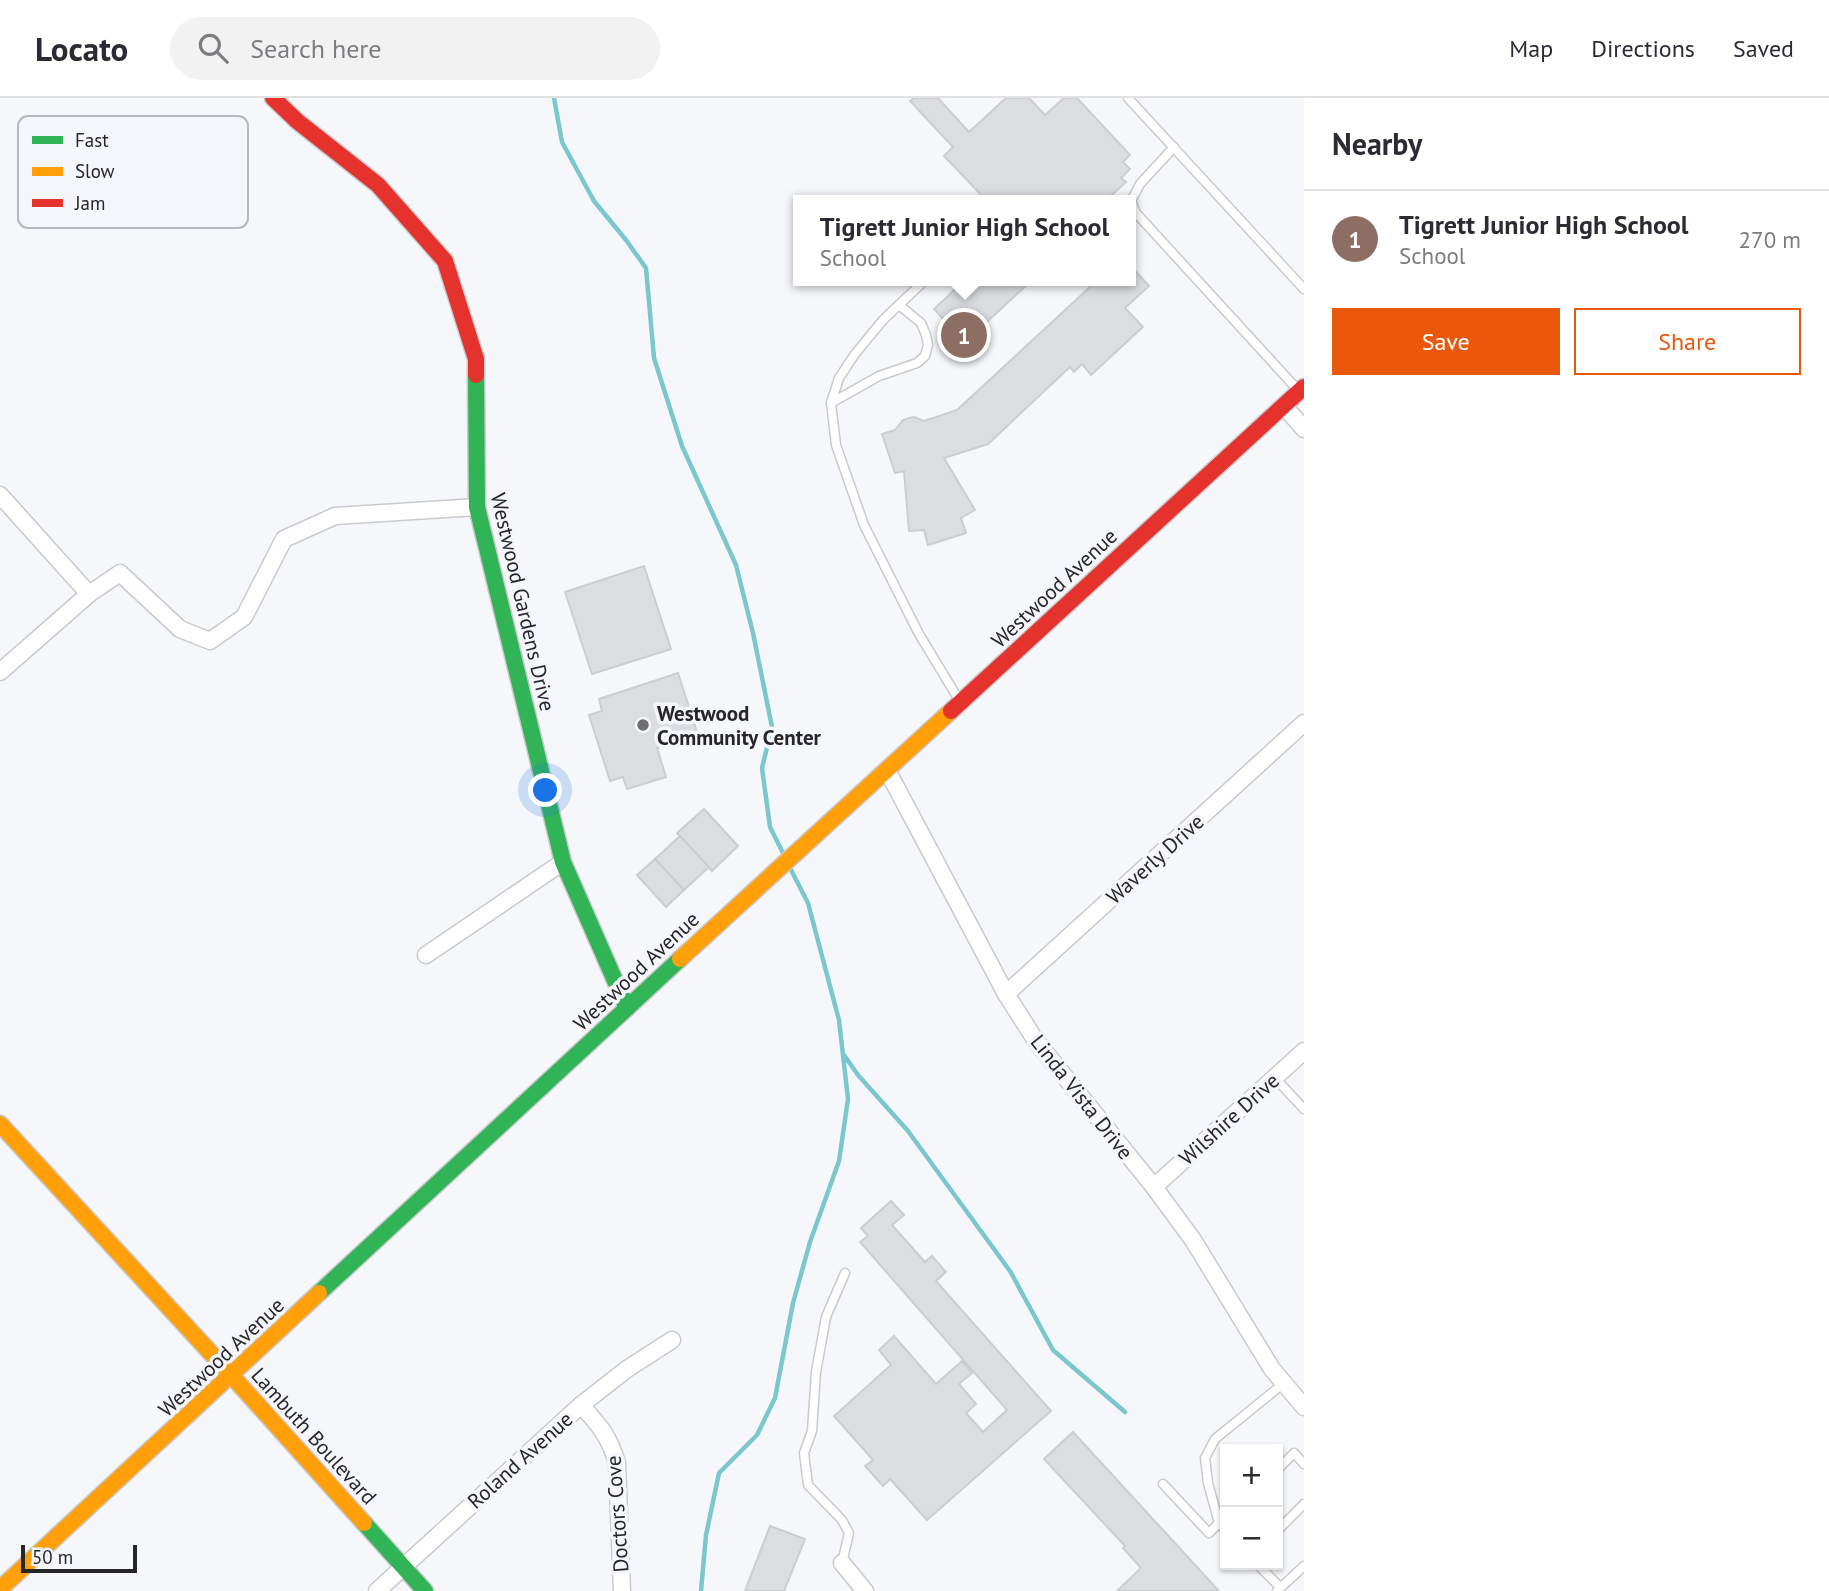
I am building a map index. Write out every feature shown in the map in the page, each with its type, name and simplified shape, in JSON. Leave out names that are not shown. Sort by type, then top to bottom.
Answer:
[{"type":"street","name":"Westwood Gardens Drive","points":[[273,98],[297,121],[378,186],[445,261],[476,359],[477,507],[562,862],[627,1008]]},
{"type":"street","name":"Westwood Avenue","points":[[0,1589],[627,1008],[1302,389]]},
{"type":"street","points":[[1284,406],[1304,429]]},
{"type":"street","points":[[0,495],[89,594]]},
{"type":"street","points":[[0,673],[89,594],[120,573],[180,629],[211,641],[244,617],[284,539],[335,516],[477,507]]},
{"type":"street","name":"Waverly Drive","points":[[1006,994],[1304,723]]},
{"type":"street","name":"Linda Vista Drive","points":[[887,770],[1006,994],[1035,1041],[1154,1187],[1193,1240],[1272,1369],[1304,1406]]},
{"type":"street","points":[[426,955],[562,862]]},
{"type":"street","name":"Wilshire Drive","points":[[1154,1187],[1304,1051]]},
{"type":"street","name":"Lambuth Boulevard","points":[[0,1124],[425,1591]]},
{"type":"street","name":"Roland Avenue","points":[[377,1591],[581,1405],[627,1368],[672,1340]]},
{"type":"street","name":"Doctors Cove","points":[[581,1405],[611,1443],[617,1463],[622,1591]]},
{"type":"street","points":[[842,1563],[865,1591]]},
{"type":"lane","points":[[1128,98],[1304,289]]},
{"type":"lane","points":[[1134,195],[1140,184],[1174,147]]},
{"type":"lane","points":[[1136,213],[1302,389]]},
{"type":"lane","points":[[919,286],[883,320],[855,354],[839,378],[831,403],[836,445],[864,525],[919,634],[960,703]]},
{"type":"lane","points":[[831,403],[879,376],[917,363],[925,356],[929,345],[921,323],[899,305]]},
{"type":"lane","points":[[1275,1077],[1304,1109]]},
{"type":"lane","points":[[842,1563],[849,1533],[842,1520],[808,1485],[804,1453],[812,1431],[816,1372],[826,1317],[845,1273]]},
{"type":"lane","points":[[1220,1516],[1208,1483],[1205,1458],[1215,1439],[1284,1383]]},
{"type":"lane","points":[[1283,1464],[1294,1453],[1304,1464]]},
{"type":"lane","points":[[1163,1484],[1209,1533],[1220,1526]]},
{"type":"lane","points":[[1283,1525],[1304,1504]]},
{"type":"lane","points":[[1262,1570],[1279,1589],[1304,1566]]},
{"type":"building","points":[[914,98],[938,98],[969,132],[1006,98],[1029,98],[1045,115],[1064,98],[1077,98],[1130,155],[1123,162],[1130,169],[1121,178],[1126,182],[1112,195],[981,195],[944,156],[953,147],[910,101]]},
{"type":"building","points":[[1136,272],[1149,286],[1125,308],[1143,327],[1091,375],[1082,364],[1074,372],[1070,367],[988,444],[944,458],[975,510],[961,518],[966,533],[928,545],[924,530],[909,531],[904,471],[895,473],[882,434],[895,430],[903,420],[909,418],[924,421],[957,410],[1090,287],[1136,286]]},
{"type":"building","points":[[959,286],[1026,286],[965,342],[934,309]]},
{"type":"building","points":[[644,566],[671,649],[592,674],[565,592]]},
{"type":"building","name":"Westwood Community Center","points":[[678,673],[698,735],[657,748],[666,777],[627,789],[623,777],[610,781],[589,715],[602,711],[599,699]]},
{"type":"building","points":[[704,809],[738,846],[712,871],[677,833]]},
{"type":"building","points":[[680,836],[709,867],[684,890],[655,859]]},
{"type":"building","points":[[655,859],[684,890],[666,907],[637,875]]},
{"type":"building","points":[[891,1201],[904,1215],[892,1225],[925,1262],[932,1256],[946,1272],[936,1281],[1051,1411],[927,1520],[890,1479],[883,1486],[865,1466],[873,1460],[834,1416],[891,1365],[879,1350],[894,1336],[936,1384],[962,1361],[972,1373],[959,1384],[976,1404],[966,1413],[983,1432],[1007,1410],[860,1242],[868,1236],[861,1228]]},
{"type":"building","points":[[1073,1432],[1219,1591],[1117,1591],[1141,1568],[1123,1548],[1125,1546],[1044,1459]]},
{"type":"building","points":[[770,1526],[805,1539],[784,1591],[745,1591]]},
{"type":"waterway","points":[[554,98],[562,142],[594,201],[646,268],[654,358],[682,446],[736,565],[753,633],[772,727],[762,768],[770,827],[784,855]]},
{"type":"waterway","points":[[701,1591],[706,1535],[719,1473],[757,1435],[775,1398],[793,1303],[810,1242],[839,1161],[848,1099],[839,1020],[808,903],[789,866]]},
{"type":"waterway","points":[[844,1055],[858,1075],[908,1131],[1010,1271],[1053,1350],[1125,1412]]},
{"type":"traffic: fast","points":[[476,375],[477,507],[563,862],[627,1008]]},
{"type":"traffic: fast","points":[[319,1293],[680,959]]},
{"type":"traffic: fast","points":[[364,1523],[425,1591]]},
{"type":"traffic: slow","points":[[680,959],[951,711]]},
{"type":"traffic: slow","points":[[0,1124],[364,1523]]},
{"type":"traffic: slow","points":[[0,1589],[319,1293]]},
{"type":"traffic: jam","points":[[273,98],[297,121],[378,185],[445,261],[476,359],[476,375]]},
{"type":"traffic: jam","points":[[951,711],[1304,387]]},
{"type":"place","name":"Tigrett Junior High School","points":[[964,335]]},
{"type":"place","name":"Westwood Community Center","points":[[643,725]]}]
